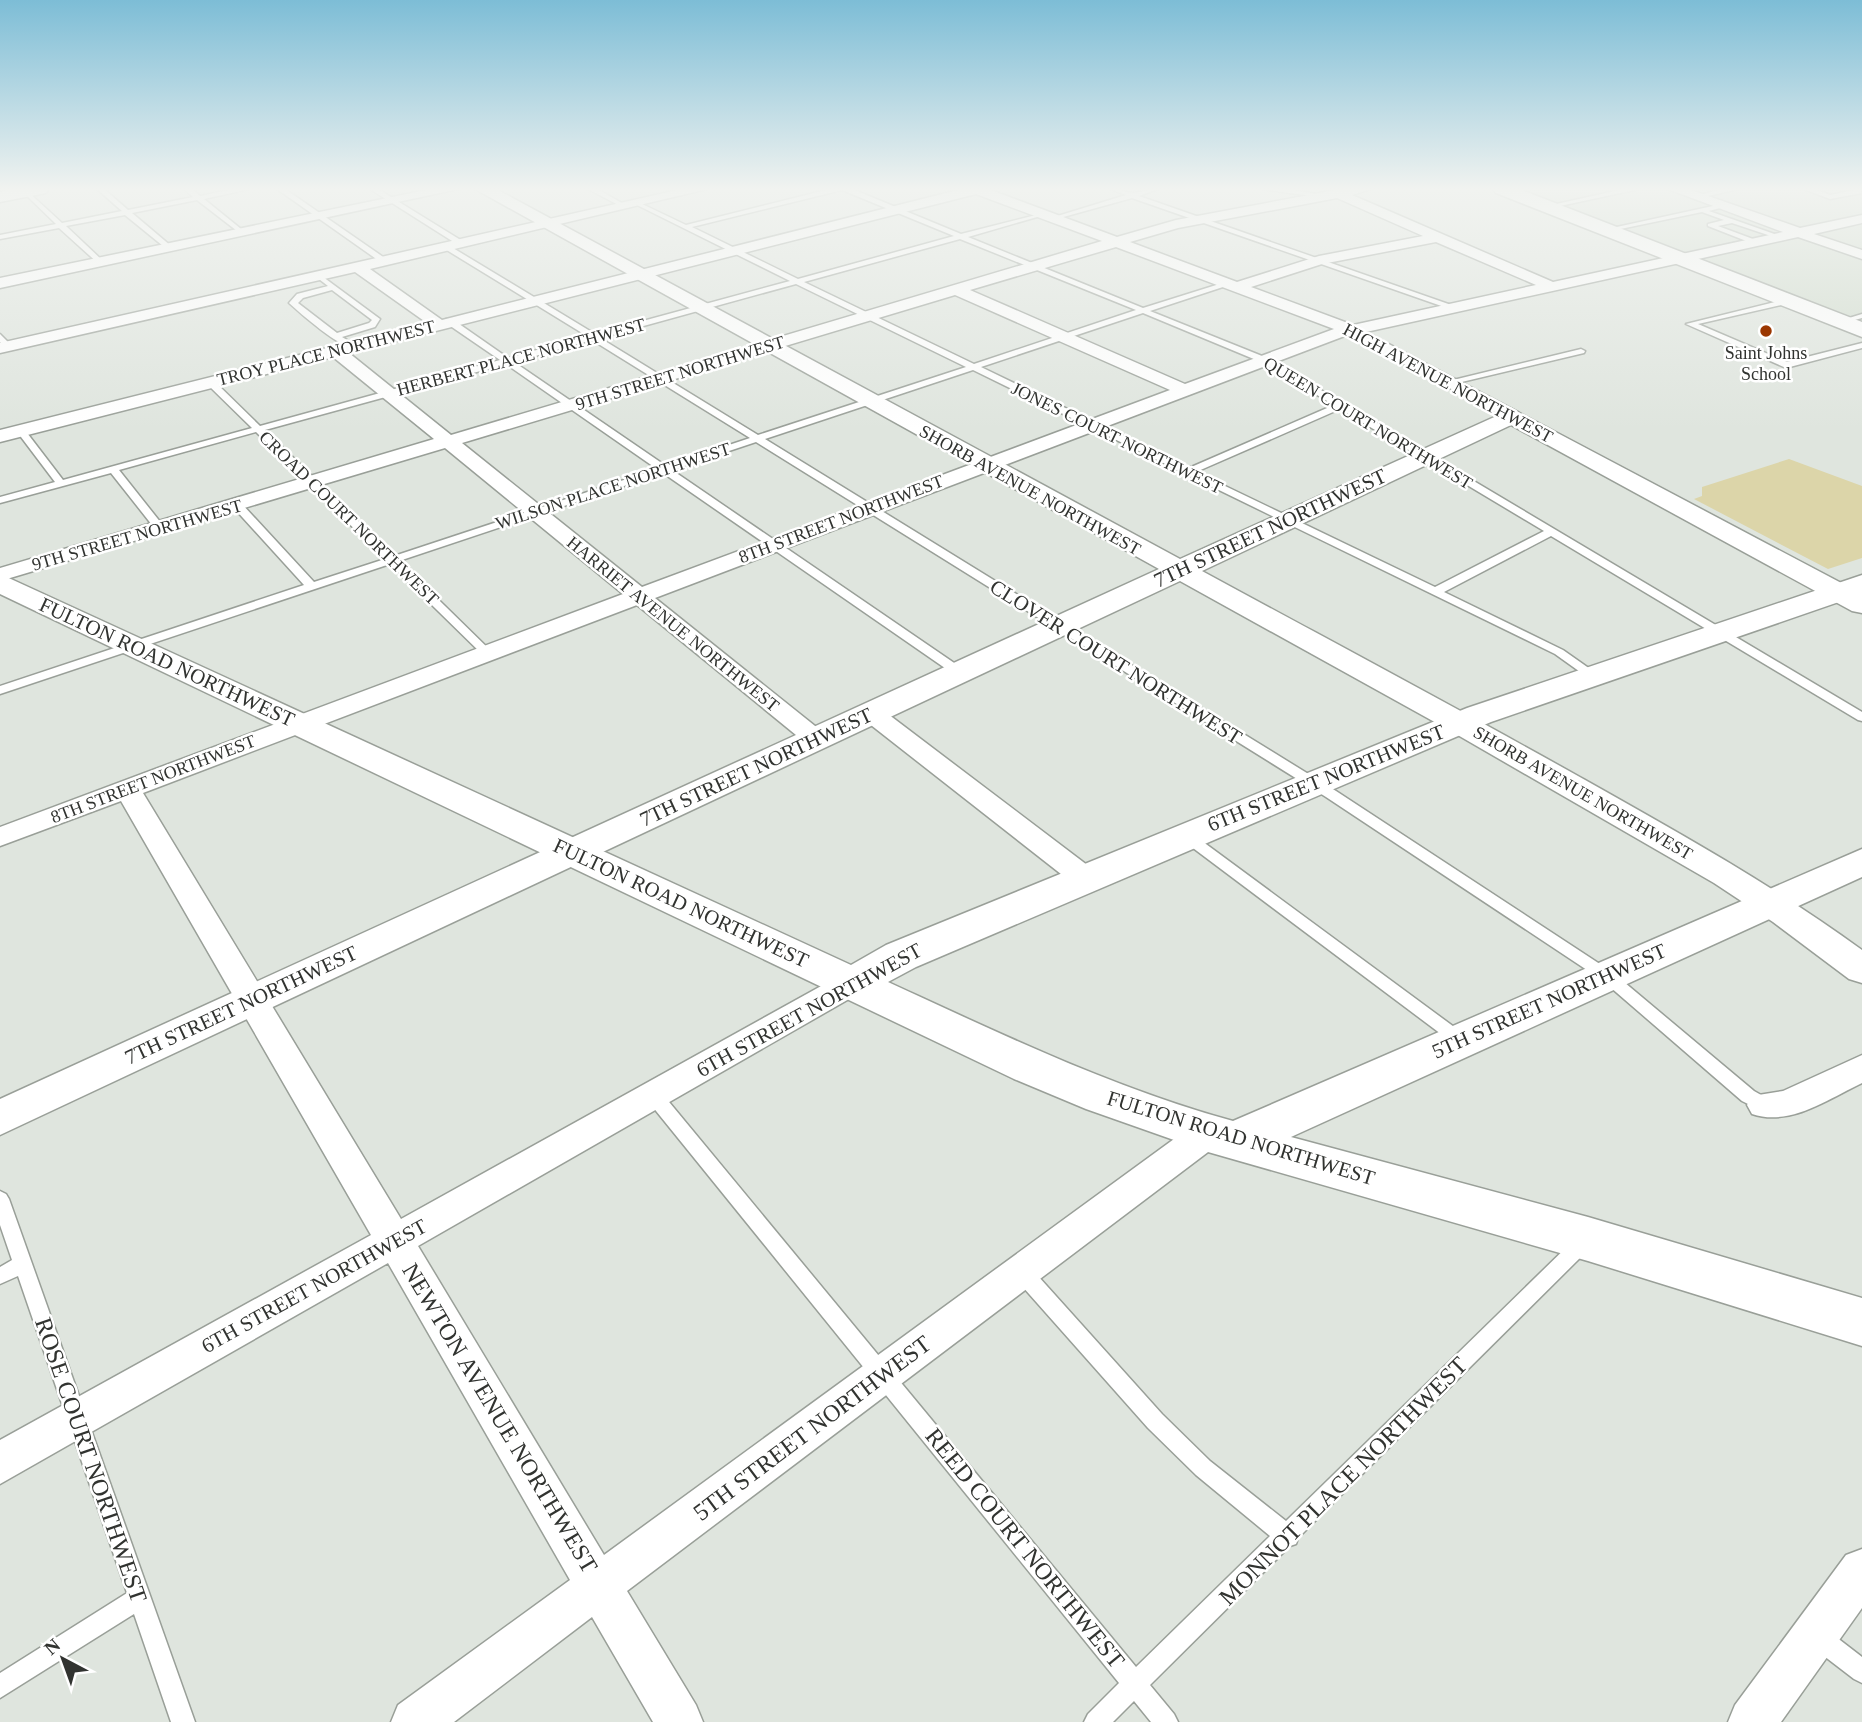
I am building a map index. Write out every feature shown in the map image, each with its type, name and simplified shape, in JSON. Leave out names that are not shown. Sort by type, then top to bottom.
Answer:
[{"type":"main road","points":[[1706,269],[1862,330]]},
{"type":"main road","name":"FULTON ROAD NORTHWEST","points":[[0,583],[1030,1067],[1127,1105],[1222,1136],[1588,1239],[1862,1322]]},
{"type":"main road","name":"6TH STREET NORTHWEST","points":[[852,984],[901,956],[1460,723],[1720,633],[1854,594]]},
{"type":"main road","name":"5TH STREET NORTHWEST","points":[[1222,1136],[1460,1040],[1862,862]]},
{"type":"street","points":[[0,283],[65,269]]},
{"type":"street","points":[[3,344],[348,269]]},
{"type":"street","points":[[362,269],[444,323]]},
{"type":"street","name":"SHORB AVENUE NORTHWEST","points":[[628,269],[1460,723],[1769,902],[1862,969]]},
{"type":"street","name":"TROY PLACE NORTHWEST","points":[[0,436],[210,382],[341,344],[444,323],[655,269]]},
{"type":"street","name":"9TH STREET NORTHWEST","points":[[0,575],[1029,269]]},
{"type":"street","name":"HIGH AVENUE NORTHWEST","points":[[1189,269],[1349,329],[1854,594]]},
{"type":"street","name":"WILSON PLACE NORTHWEST","points":[[1231,285],[1286,269]]},
{"type":"street","points":[[1512,269],[1550,286]]},
{"type":"street","name":"8TH STREET NORTHWEST","points":[[0,837],[1349,329],[1630,269]]},
{"type":"street","points":[[957,290],[1184,390]]},
{"type":"street","name":"HARRIET AVENUE NORTHWEST","points":[[341,344],[389,394],[816,739]]},
{"type":"street","name":"7TH STREET NORTHWEST","points":[[0,1118],[1512,416]]},
{"type":"street","points":[[871,713],[1086,878]]},
{"type":"street","name":"NEWTON AVENUE NORTHWEST","points":[[127,789],[679,1722]]},
{"type":"street","name":"6TH STREET NORTHWEST","points":[[0,1463],[852,984]]},
{"type":"street","points":[[1763,1105],[1787,1104],[1862,1068]]},
{"type":"street","name":"5TH STREET NORTHWEST","points":[[415,1722],[1022,1272],[1222,1136]]},
{"type":"street","points":[[1752,1722],[1862,1571]]},
{"type":"lane","name":"CLOVER COURT NORTHWEST","points":[[490,269],[592,338],[1313,783],[1607,976],[1748,1096],[1763,1105]]},
{"type":"lane","name":"JONES COURT NORTHWEST","points":[[772,269],[1559,652],[1594,676]]},
{"type":"lane","name":"HERBERT PLACE NORTHWEST","points":[[0,500],[843,269]]},
{"type":"lane","name":"QUEEN COURT NORTHWEST","points":[[1043,269],[1264,360],[1862,717]]},
{"type":"lane","points":[[1346,269],[1453,307]]},
{"type":"lane","points":[[319,276],[376,320],[341,344],[293,303],[300,296],[333,287]]},
{"type":"lane","name":"WILSON PLACE NORTHWEST","points":[[0,690],[1143,310],[1231,285]]},
{"type":"lane","points":[[1787,301],[1690,324],[1786,365],[1862,345]]},
{"type":"lane","points":[[1839,322],[1862,316]]},
{"type":"lane","points":[[444,323],[508,361],[959,672]]},
{"type":"lane","points":[[1449,382],[1581,351]]},
{"type":"lane","name":"CROAD COURT NORTHWEST","points":[[210,382],[488,654]]},
{"type":"lane","points":[[1188,472],[1340,406]]},
{"type":"lane","points":[[21,430],[61,483]]},
{"type":"lane","points":[[113,469],[160,528]]},
{"type":"lane","points":[[237,505],[313,587]]},
{"type":"lane","points":[[1435,592],[1550,532]]},
{"type":"lane","points":[[1185,836],[1460,1040]]},
{"type":"lane","name":"REED COURT NORTHWEST","points":[[654,1096],[1166,1722]]},
{"type":"lane","name":"ROSE COURT NORTHWEST","points":[[0,1199],[183,1722]]},
{"type":"lane","name":"MONNOT PLACE NORTHWEST","points":[[1096,1722],[1588,1239]]},
{"type":"lane","points":[[0,1276],[22,1264]]},
{"type":"lane","points":[[1022,1272],[1155,1421],[1203,1468],[1288,1536]]},
{"type":"lane","points":[[0,1686],[139,1598]]},
{"type":"lane","points":[[1816,1635],[1862,1671]]},
{"type":"shaded area","points":[[1707,269],[1862,269],[1862,334]]},
{"type":"shaded area","points":[[1789,459],[1862,486],[1862,558],[1828,569],[1694,499],[1702,496],[1702,487]]},
{"type":"place","name":"Saint Johns School","points":[[1766,331]]}]
